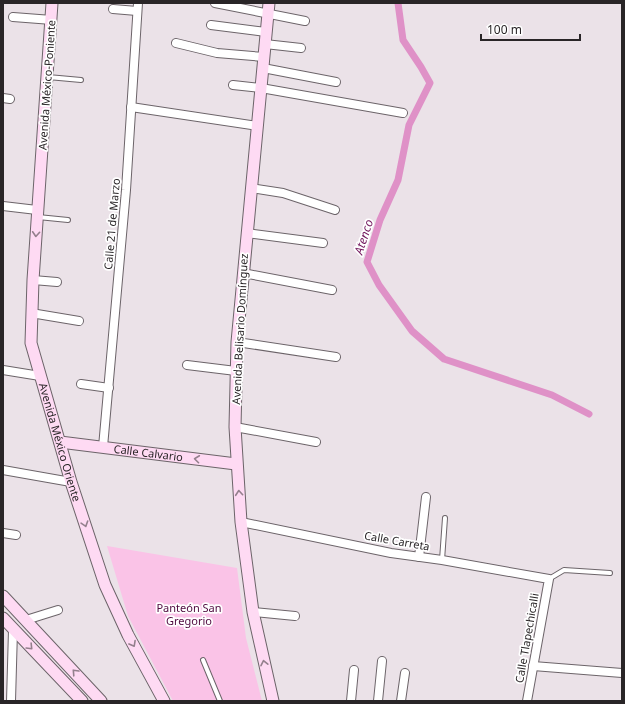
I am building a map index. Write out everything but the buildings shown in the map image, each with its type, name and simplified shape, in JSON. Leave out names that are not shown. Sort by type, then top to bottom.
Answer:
[{"type":"main road","name":"Avenida México-Poniente","points":[[41,167],[52,3]]},
{"type":"main road","name":"Avenida Belisario Domínguez","points":[[269,9],[246,233],[237,342],[235,427],[236,464],[241,522],[253,612],[273,701]]},
{"type":"main road","name":"Avenida México Oriente","points":[[41,167],[30,313],[31,343],[71,482],[96,559],[116,611],[164,701]]},
{"type":"main road","name":"Calle Calvario","points":[[60,442],[236,464]]},
{"type":"main road","points":[[3,596],[101,701]]},
{"type":"main road","points":[[3,618],[82,701]]},
{"type":"street","points":[[215,3],[269,9],[305,21]]},
{"type":"street","points":[[113,8],[138,7]]},
{"type":"street","name":"Calle 21 de Marzo","points":[[103,447],[132,107],[138,7]]},
{"type":"street","points":[[13,17],[52,20]]},
{"type":"street","points":[[211,25],[300,48]]},
{"type":"street","points":[[176,44],[263,62],[336,82]]},
{"type":"street","points":[[233,86],[261,88],[403,113]]},
{"type":"street","points":[[132,107],[258,126]]},
{"type":"street","points":[[251,188],[283,193],[335,210]]},
{"type":"street","points":[[3,206],[37,214]]},
{"type":"street","points":[[246,233],[323,243]]},
{"type":"street","points":[[243,273],[332,290]]},
{"type":"street","points":[[33,280],[57,282]]},
{"type":"street","points":[[30,313],[79,321]]},
{"type":"street","points":[[237,342],[336,357]]},
{"type":"street","points":[[188,365],[236,370]]},
{"type":"street","points":[[3,370],[40,376]]},
{"type":"street","points":[[82,384],[109,388]]},
{"type":"street","points":[[235,427],[316,442]]},
{"type":"street","points":[[3,470],[71,482]]},
{"type":"street","points":[[419,557],[426,497]]},
{"type":"street","name":"Calle Carreta","points":[[241,522],[390,553],[442,560],[549,579]]},
{"type":"street","points":[[3,533],[16,535]]},
{"type":"street","name":"Calle Tlapechicalli","points":[[527,701],[549,579]]},
{"type":"street","points":[[26,620],[58,610]]},
{"type":"street","points":[[253,612],[295,616]]},
{"type":"street","points":[[11,701],[14,630]]},
{"type":"street","points":[[378,701],[382,661]]},
{"type":"street","points":[[533,666],[622,673]]},
{"type":"street","points":[[351,701],[354,670]]},
{"type":"street","points":[[401,701],[405,673]]},
{"type":"lane","points":[[48,77],[81,80]]},
{"type":"lane","points":[[37,214],[68,220]]},
{"type":"lane","points":[[442,560],[445,518]]},
{"type":"lane","points":[[549,579],[564,570],[610,573]]},
{"type":"lane","points":[[203,660],[220,701]]},
{"type":"green space","name":"Panteón San Gregorio","points":[[107,546],[237,568],[246,638],[262,701],[173,701],[128,616]]},
{"type":"waterway","name":"Atenco","points":[[398,3],[403,40],[430,83],[409,125],[398,180],[380,220],[367,262],[379,285],[412,331],[444,359],[552,395],[589,414]]}]
